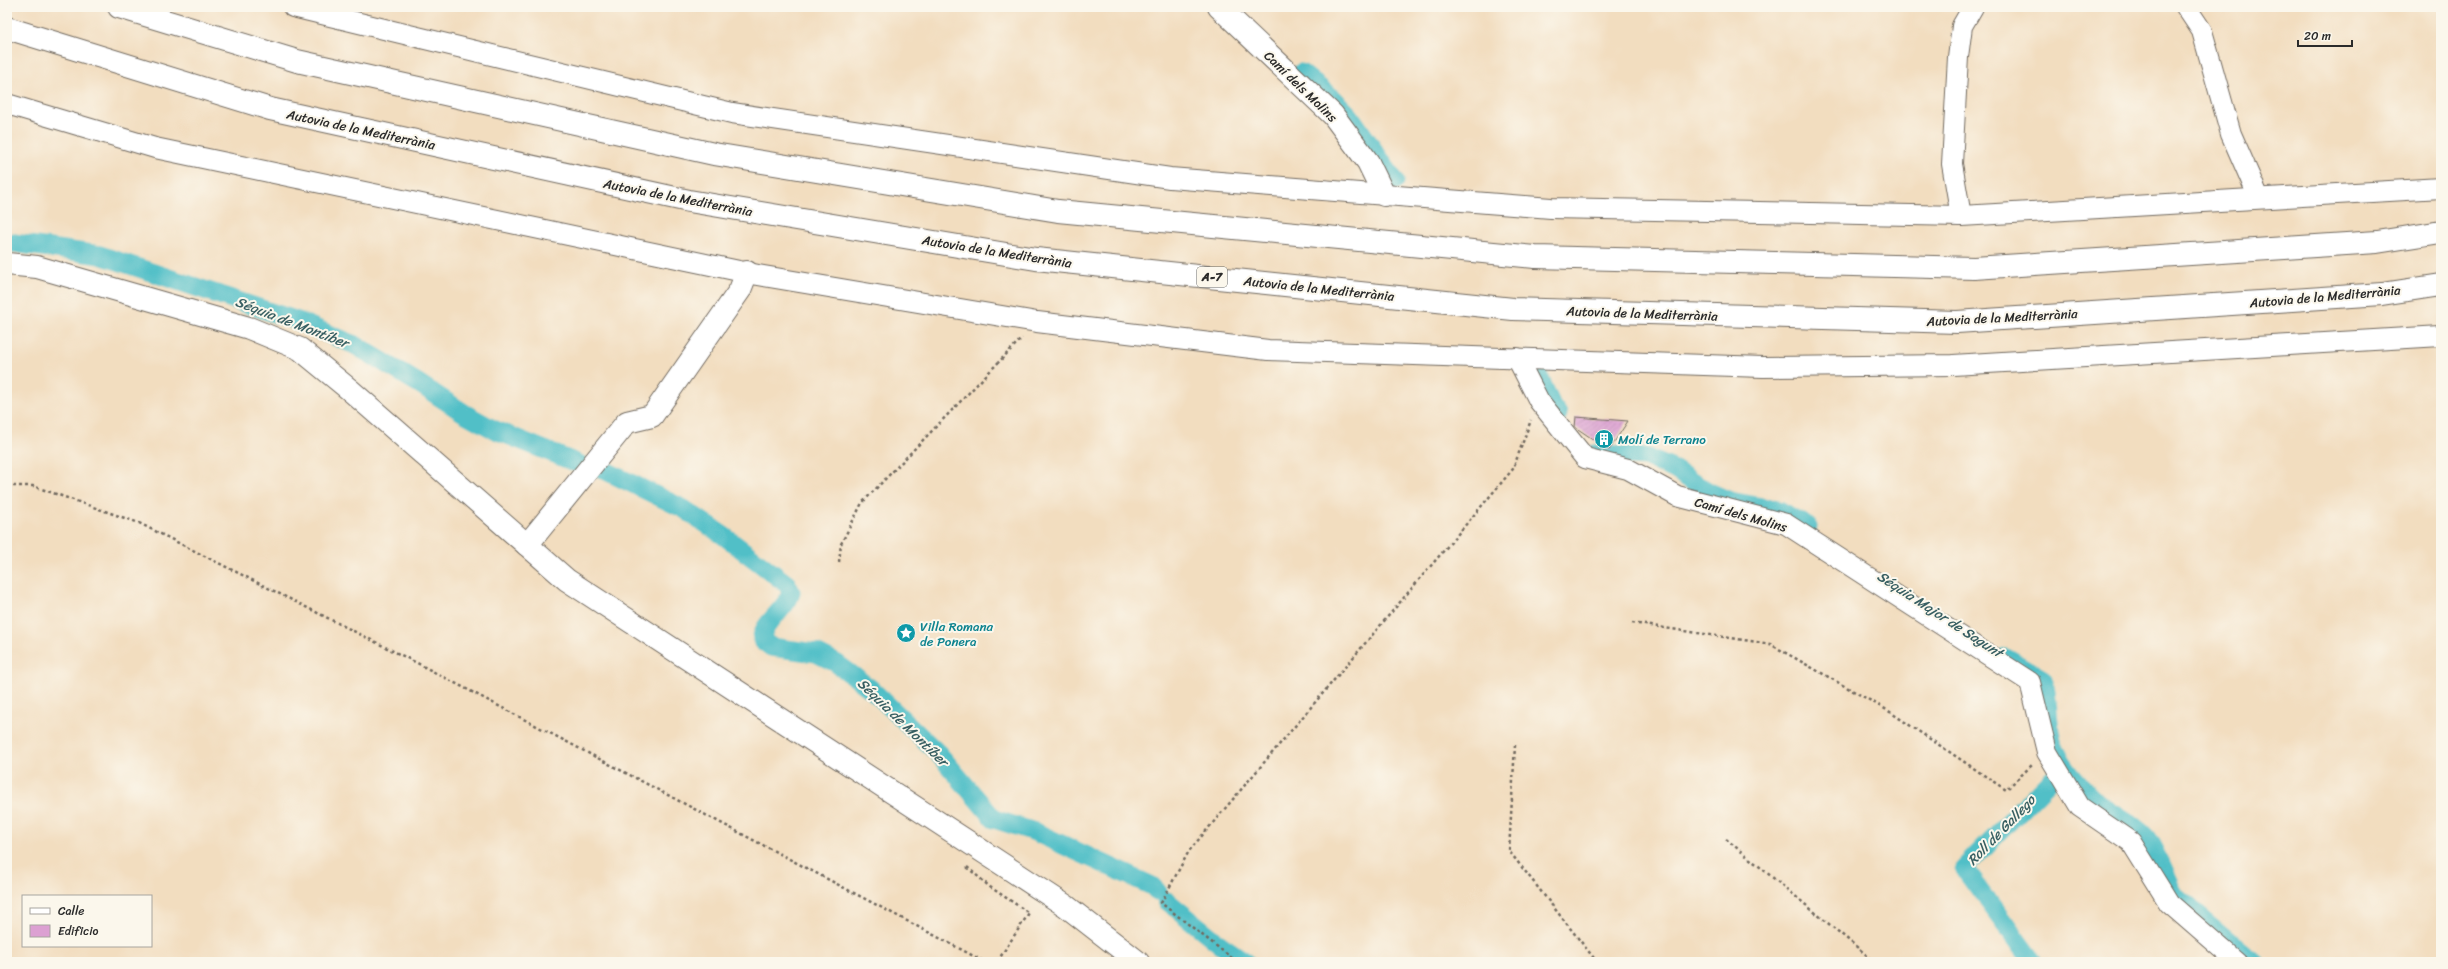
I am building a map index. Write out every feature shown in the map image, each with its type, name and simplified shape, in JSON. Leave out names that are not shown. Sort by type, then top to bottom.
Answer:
[{"type":"main road","points":[[119,7],[296,62],[714,154],[1073,212],[1535,257],[1974,268],[2377,242],[2441,232]]},
{"type":"main road","name":"Camí dels Molins","points":[[1219,7],[1333,115],[1368,162],[1384,195]]},
{"type":"main road","name":"Autovia de la Mediterrània","points":[[7,28],[270,108],[689,201],[1036,259],[1513,309],[1957,322],[2382,294],[2441,285]]},
{"type":"main road","points":[[7,264],[37,267],[249,328],[300,349],[350,390],[567,580],[606,607],[1066,906],[1138,962]]},
{"type":"main road","points":[[527,545],[626,422],[652,416],[740,290],[747,272]]},
{"type":"street","points":[[293,7],[732,113],[1170,178],[1551,208],[1961,216],[2441,188]]},
{"type":"street","points":[[1961,216],[1952,164],[1962,26],[1973,7]]},
{"type":"street","points":[[2186,7],[2202,31],[2231,134],[2259,198]]},
{"type":"street","points":[[7,104],[155,148],[747,272],[1037,322],[1268,350],[1763,367],[1953,365],[2441,336]]},
{"type":"street","name":"Camí dels Molins","points":[[1517,358],[1538,401],[1585,458],[1628,469],[1677,496],[1786,524],[2030,682],[2046,752],[2080,807],[2131,842],[2169,903],[2237,962]]},
{"type":"path","points":[[839,562],[841,544],[862,503],[1037,322]]},
{"type":"path","points":[[1237,962],[1161,903],[1189,851],[1513,469],[1538,401]]},
{"type":"path","points":[[7,486],[33,486],[139,523],[424,666],[985,962]]},
{"type":"path","points":[[1632,623],[1770,644],[1887,710],[2006,790],[2046,752]]},
{"type":"path","points":[[1514,745],[1509,851],[1597,962]]},
{"type":"path","points":[[1726,839],[1875,962]]},
{"type":"building","name":"Molí de Terrano","points":[[1576,417],[1628,421],[1609,450],[1575,427]]},
{"type":"waterway","name":"Séquia Major de Sagunt","points":[[1301,73],[1334,99],[1350,116],[1395,181]]},
{"type":"waterway","name":"Séquia de Montíber","points":[[7,242],[100,255],[298,321],[355,345],[464,413],[493,429],[579,464]]},
{"type":"waterway","name":"Séquia Major de Sagunt","points":[[1537,372],[1552,406],[1558,414]]},
{"type":"waterway","name":"Séquia Major de Sagunt","points":[[1595,454],[1645,457],[1675,470],[1709,492],[1730,501],[1779,510],[1808,527]]},
{"type":"waterway","name":"Séquia de Montíber","points":[[600,468],[684,509],[724,536],[787,584],[791,592],[789,598],[765,628],[762,640],[771,647],[816,653],[836,663],[871,689],[938,753],[994,819],[1035,832],[1152,886],[1157,891]]},
{"type":"waterway","name":"Séquia Major de Sagunt","points":[[2005,657],[2043,679],[2047,697],[2050,734],[2059,757],[2073,776],[2093,798],[2145,836],[2176,896],[2255,962]]},
{"type":"waterway","name":"Roll de Gallego","points":[[2033,962],[1964,868],[2052,778]]},
{"type":"waterway","name":"Séquia de Montíber","points":[[1167,901],[1221,945],[1246,962]]},
{"type":"place","name":"Molí de Terrano","points":[[1604,439]]},
{"type":"place","name":"Villa Romana de Ponera","points":[[906,633]]}]
